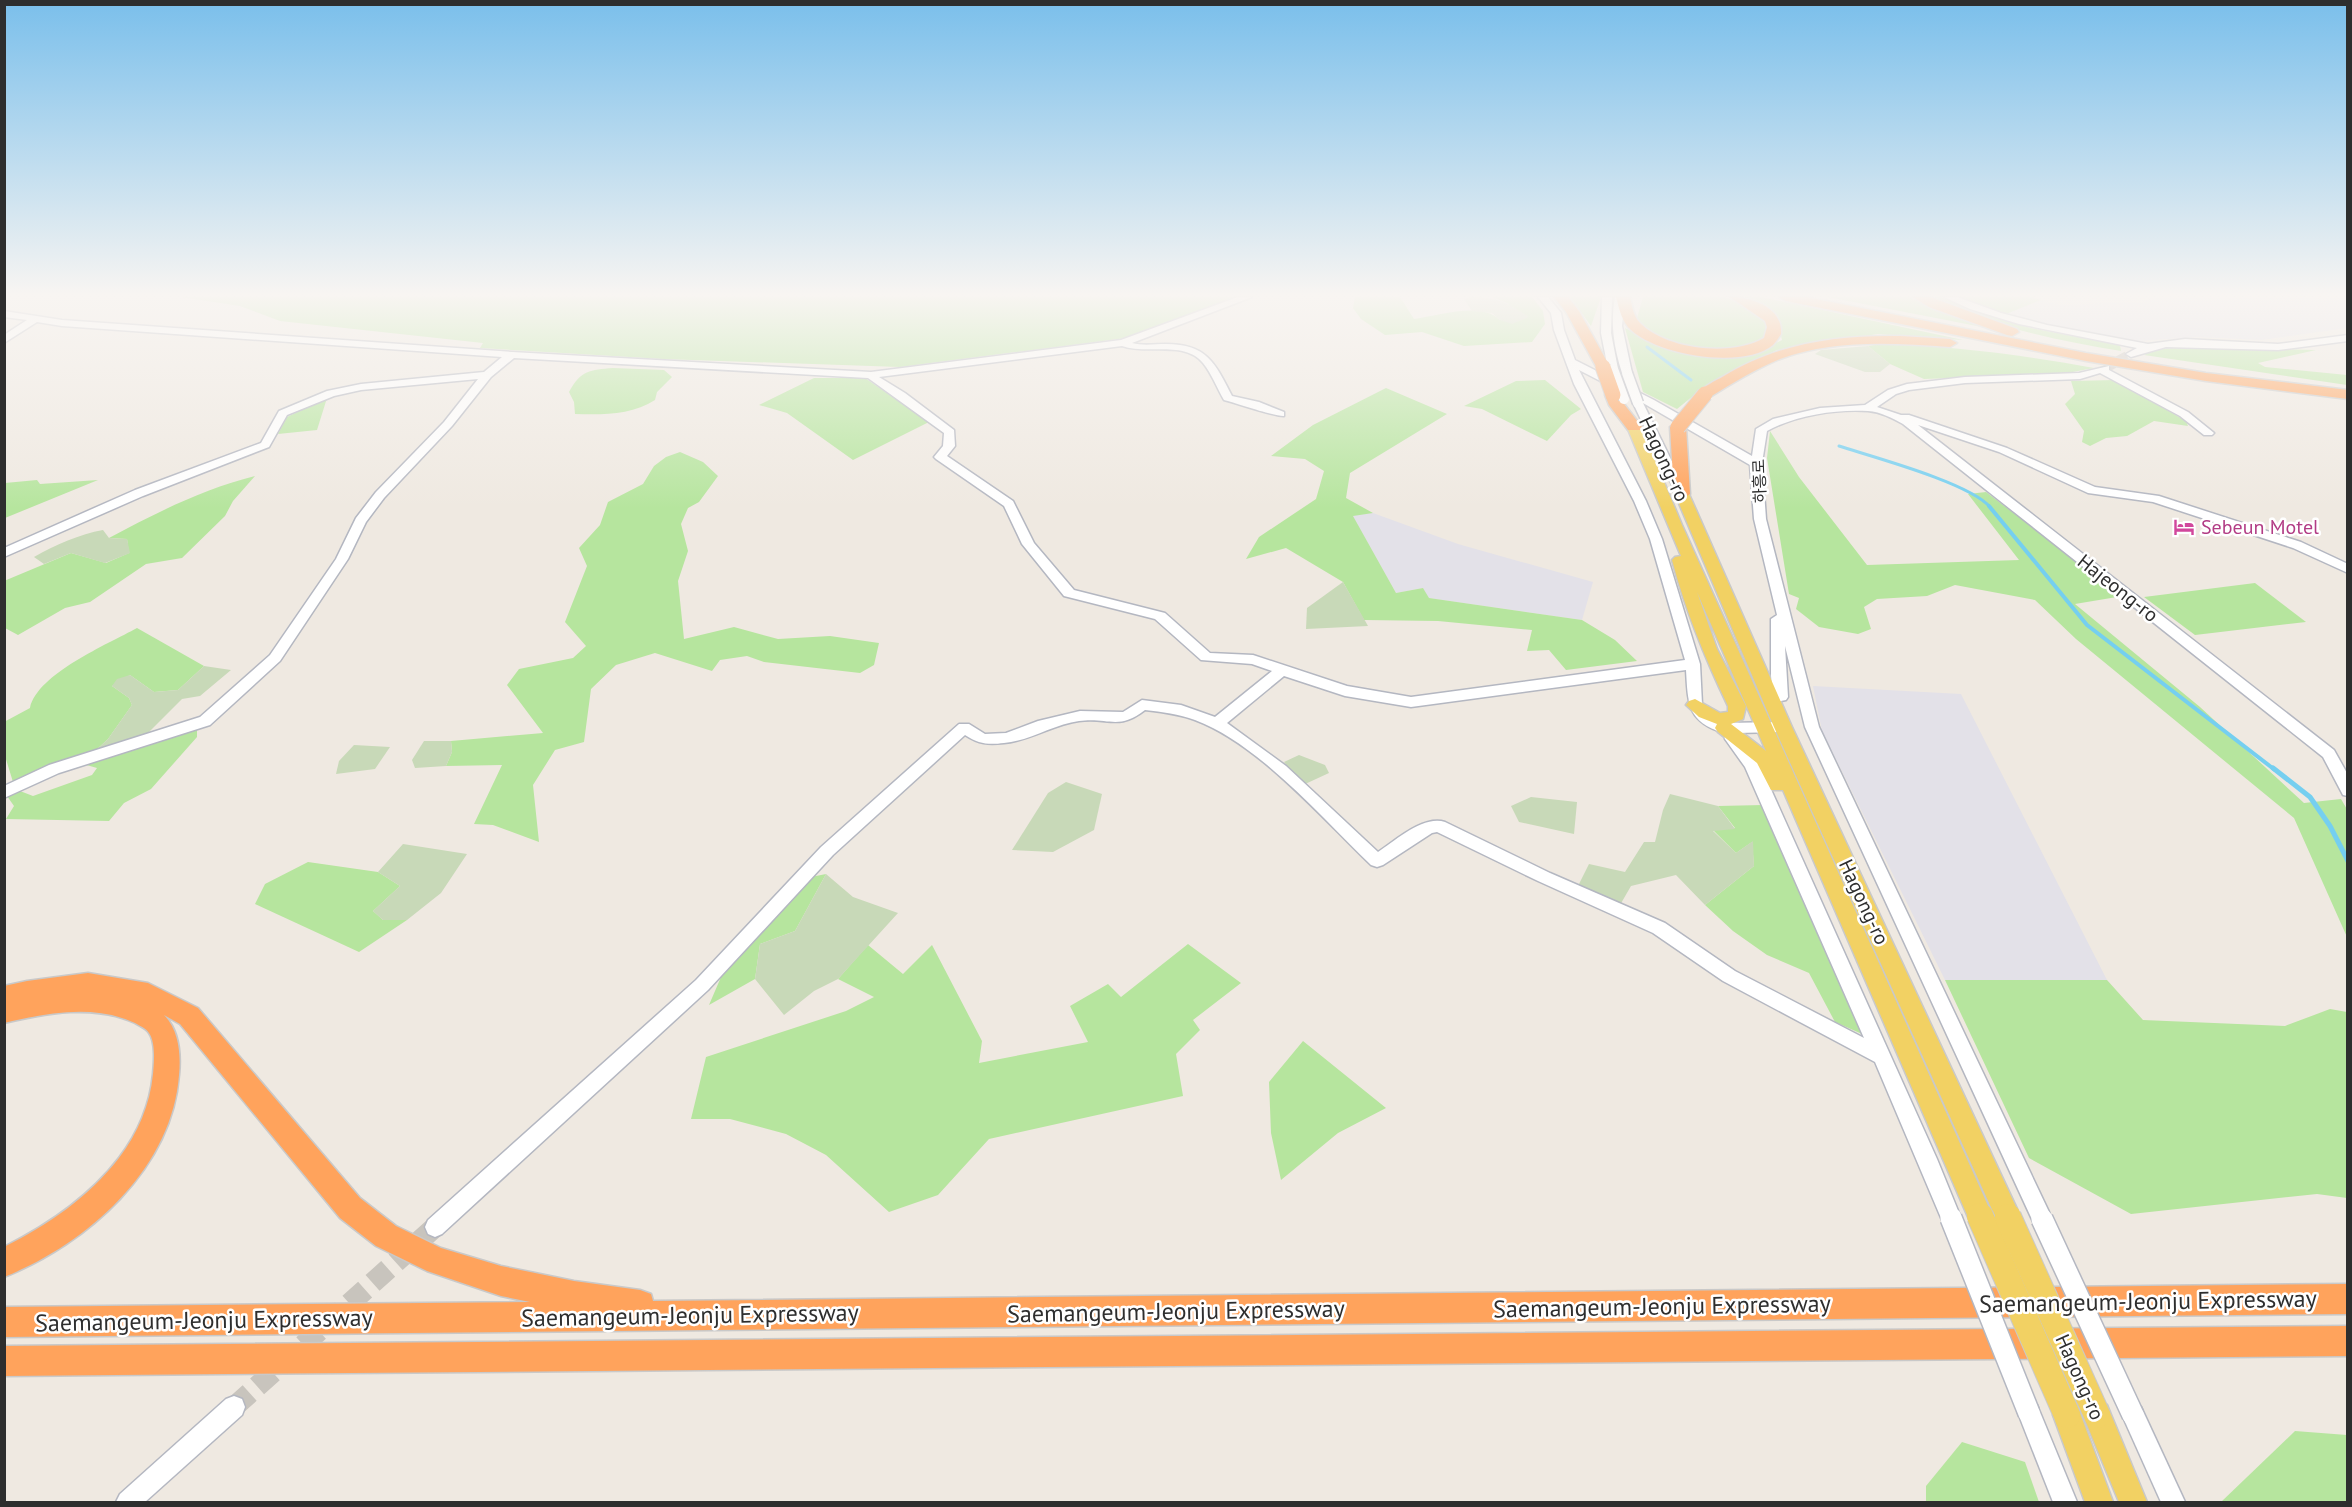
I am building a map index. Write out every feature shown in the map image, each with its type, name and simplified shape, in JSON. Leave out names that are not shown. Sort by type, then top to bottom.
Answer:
[{"type":"highway","points":[[1682,494],[1678,427],[1705,394],[1749,367]]},
{"type":"highway","points":[[2151,367],[2348,394]]},
{"type":"highway","points":[[2187,367],[2348,389]]},
{"type":"highway","points":[[1608,368],[1618,397],[1617,405],[1634,427]]},
{"type":"highway","points":[[4,997],[27,990],[88,983],[123,987],[148,993],[189,1016],[350,1208],[386,1236],[436,1261],[501,1281],[574,1296],[656,1307],[675,1316]]},
{"type":"highway","points":[[4,1012],[51,1003],[112,1003],[155,1021],[165,1036],[168,1062],[165,1096],[154,1124],[140,1151],[118,1180],[86,1211],[49,1240],[4,1263]]},
{"type":"highway","name":"Saemangeum-Jeonju Expressway","points":[[4,1322],[2348,1299]]},
{"type":"highway","name":"Saemangeum-Jeonju Expressway","points":[[4,1360],[2348,1341]]},
{"type":"main road","name":"Hagong-ro","points":[[1634,427],[1662,495],[2008,1217],[2097,1415],[2133,1503]]},
{"type":"main road","name":"Hagong-ro","points":[[1682,494],[1771,698],[1774,728],[1828,874],[2067,1414],[2099,1503]]},
{"type":"main road","points":[[1662,495],[1693,607],[1709,649],[1737,706],[1737,715],[1730,719],[1718,720],[1706,715],[1695,705]]},
{"type":"main road","points":[[1724,728],[1764,759],[1828,874]]},
{"type":"street","points":[[4,793],[54,769],[205,720],[275,658],[342,559],[360,521],[380,495],[448,424],[487,375],[497,367]]},
{"type":"street","points":[[733,367],[871,375],[931,367]]},
{"type":"street","points":[[1212,367],[1228,398],[1255,404],[1280,414]]},
{"type":"street","points":[[1573,367],[1579,384],[1640,501],[1656,539],[1693,664],[1695,705],[1705,719],[1724,728],[1774,728]]},
{"type":"street","points":[[1582,367],[1650,402],[1756,463]]},
{"type":"street","name":"Hagong-ro","points":[[1625,367],[1638,403],[1682,494]]},
{"type":"street","name":"하흥로","points":[[1778,598],[1761,519],[1756,463],[1762,429],[1777,421],[1821,411],[1868,408],[1892,392],[1907,387],[1965,380],[2072,376],[2104,369],[2184,414],[2208,433]]},
{"type":"street","points":[[4,553],[139,493],[265,445],[283,413],[331,393],[361,387],[487,375]]},
{"type":"street","points":[[871,375],[879,383],[900,395],[950,432],[949,446],[940,457],[1010,504],[1028,544],[1070,593],[1160,616],[1206,657],[1253,660],[1345,691],[1411,702],[1693,664]]},
{"type":"street","name":"Hajeong-ro","points":[[1868,408],[1888,412],[1907,422],[2329,754],[2348,791]]},
{"type":"street","points":[[1888,412],[1943,428],[2004,450],[2092,490],[2155,499],[2297,544],[2348,569]]},
{"type":"street","points":[[1771,698],[1781,697],[1778,676],[1778,598]]},
{"type":"street","points":[[1778,598],[1812,727],[2173,1503]]},
{"type":"street","points":[[1216,724],[1282,670]]},
{"type":"street","points":[[435,1227],[702,985],[827,851],[963,728],[982,739],[1006,738],[1043,725],[1080,716],[1126,717],[1142,705],[1165,707],[1193,714],[1216,724],[1263,755],[1377,861],[1428,828],[1439,826],[1544,877],[1659,928],[1729,976],[1881,1056]]},
{"type":"street","points":[[1724,728],[1752,765],[1881,1056],[1950,1218],[2066,1503]]},
{"type":"street","points":[[2329,754],[2348,767]]},
{"type":"street","points":[[128,1503],[234,1407]]},
{"type":"shaded area","points":[[1373,513],[1458,544],[1593,582],[1582,620],[1428,598],[1423,588],[1396,593],[1352,515]]},
{"type":"shaded area","points":[[1813,686],[1961,694],[2107,980],[1945,980],[1822,731]]},
{"type":"green space","points":[[1636,367],[1741,367],[1709,383],[1677,409],[1643,392]]},
{"type":"green space","points":[[1852,367],[1886,367],[1880,372],[1865,372]]},
{"type":"green space","points":[[1898,367],[2094,368],[2062,374],[1924,379]]},
{"type":"green space","points":[[2227,367],[2268,367],[2347,375],[2347,385]]},
{"type":"green space","points":[[613,368],[664,370],[672,377],[657,392],[655,400],[637,409],[606,414],[575,414],[574,402],[569,392],[573,385],[587,372]]},
{"type":"green space","points":[[814,378],[865,378],[929,422],[853,460],[787,413],[759,405]]},
{"type":"green space","points":[[1545,380],[1581,409],[1571,415],[1547,441],[1482,409],[1464,406],[1516,381]]},
{"type":"green space","points":[[2115,380],[2186,421],[2188,426],[2154,421],[2127,436],[2106,438],[2090,446],[2082,442],[2084,431],[2065,404],[2075,394],[2071,381]]},
{"type":"green space","points":[[1386,388],[1447,414],[1350,473],[1346,498],[1373,513],[1353,516],[1396,593],[1423,588],[1429,598],[1582,620],[1615,640],[1637,661],[1566,670],[1549,650],[1527,651],[1532,630],[1438,621],[1364,620],[1343,582],[1286,548],[1246,559],[1259,537],[1316,499],[1324,471],[1305,459],[1271,456],[1313,425]]},
{"type":"green space","points":[[327,398],[317,430],[278,434],[287,417]]},
{"type":"green space","points":[[1770,431],[1799,477],[1867,565],[2019,560],[1968,494],[1986,492],[2123,596],[2075,604],[2200,707],[2304,803],[2341,799],[2348,811],[2347,937],[2294,818],[2076,639],[2035,600],[1955,585],[1927,596],[1877,599],[1864,607],[1871,629],[1858,634],[1819,627],[1796,609],[1799,598],[1789,594],[1767,458]]},
{"type":"green space","points":[[680,452],[703,462],[718,476],[699,502],[688,508],[681,524],[688,551],[678,581],[684,639],[734,627],[778,639],[830,636],[879,643],[874,665],[860,673],[764,662],[747,656],[720,660],[712,671],[655,653],[616,665],[591,689],[584,742],[555,750],[533,785],[539,842],[493,825],[474,824],[502,765],[446,766],[452,752],[451,741],[543,733],[507,685],[519,669],[573,658],[586,646],[565,622],[587,566],[579,548],[600,525],[608,502],[643,484],[654,466],[666,457]]},
{"type":"green space","points":[[255,476],[233,501],[225,516],[182,558],[146,564],[90,602],[65,608],[18,635],[5,628],[4,581],[71,553],[106,563],[129,553],[127,539],[109,538],[198,495]]},
{"type":"green space","points":[[37,480],[40,484],[98,480],[5,518],[5,483]]},
{"type":"green space","points":[[103,530],[109,538],[127,539],[130,553],[105,563],[71,553],[44,564],[34,557],[68,540]]},
{"type":"green space","points":[[1343,582],[1368,626],[1306,629],[1307,608]]},
{"type":"green space","points":[[2255,583],[2306,622],[2195,635],[2144,597]]},
{"type":"green space","points":[[137,628],[204,666],[178,690],[154,692],[130,675],[112,686],[129,698],[132,705],[108,739],[96,750],[13,782],[5,756],[4,722],[30,708],[35,695],[59,672],[92,651]]},
{"type":"green space","points":[[204,666],[231,670],[200,696],[182,699],[145,736],[96,750],[108,739],[132,705],[129,698],[112,686],[117,679],[130,675],[154,692],[178,690]]},
{"type":"green space","points":[[197,728],[197,737],[151,789],[124,803],[109,821],[6,819],[14,806],[7,796],[20,791],[33,796],[92,775],[97,768],[83,764]]},
{"type":"green space","points":[[424,741],[451,741],[452,752],[446,766],[415,768],[412,760]]},
{"type":"green space","points":[[354,745],[390,747],[375,769],[336,774],[339,761]]},
{"type":"green space","points":[[1299,755],[1325,765],[1329,773],[1303,785],[1284,762]]},
{"type":"green space","points":[[1066,782],[1102,794],[1094,830],[1053,852],[1012,850],[1048,793]]},
{"type":"green space","points":[[1670,794],[1718,806],[1735,829],[1713,831],[1736,853],[1753,841],[1754,866],[1705,905],[1676,875],[1631,886],[1620,905],[1577,888],[1589,864],[1625,872],[1644,842],[1655,842],[1663,810]]},
{"type":"green space","points":[[1531,797],[1577,802],[1574,834],[1519,822],[1511,806]]},
{"type":"green space","points":[[1763,805],[1862,1034],[1835,1022],[1809,973],[1767,955],[1733,931],[1705,905],[1754,866],[1752,842],[1736,853],[1713,830],[1735,828],[1718,806]]},
{"type":"green space","points":[[403,844],[467,854],[441,893],[407,920],[383,920],[373,911],[400,886],[378,872]]},
{"type":"green space","points":[[308,862],[378,872],[400,886],[373,911],[383,920],[407,920],[359,952],[255,904],[265,884]]},
{"type":"green space","points":[[826,874],[795,931],[760,944],[755,979],[709,1005],[721,977],[811,877]]},
{"type":"green space","points":[[826,874],[853,897],[898,913],[838,979],[814,991],[784,1015],[755,979],[760,944],[795,931]]},
{"type":"green space","points":[[1188,944],[1241,983],[1193,1020],[1200,1030],[1176,1054],[1183,1096],[989,1139],[938,1195],[889,1212],[826,1155],[786,1134],[730,1119],[691,1119],[706,1057],[846,1011],[874,997],[838,979],[868,945],[903,974],[932,945],[982,1041],[979,1063],[1088,1042],[1070,1006],[1108,984],[1121,997]]},
{"type":"green space","points":[[1945,980],[2107,980],[2143,1020],[2285,1026],[2330,1009],[2347,1012],[2347,1198],[2317,1194],[2131,1214],[2029,1158]]},
{"type":"green space","points":[[1303,1041],[1386,1108],[1338,1133],[1281,1180],[1271,1133],[1269,1082]]},
{"type":"green space","points":[[2295,1431],[2347,1435],[2347,1502],[2221,1502]]},
{"type":"green space","points":[[1962,1442],[2025,1462],[2039,1502],[1926,1502],[1926,1486]]},
{"type":"waterway","points":[[1674,367],[1691,380]]},
{"type":"waterway","points":[[1839,446],[1942,480],[1963,489],[1989,507]]},
{"type":"waterway","points":[[1989,507],[2087,625],[2275,770]]},
{"type":"waterway","points":[[2273,768],[2310,797],[2330,826],[2348,861]]},
{"type":"tunnel","points":[[234,1407],[435,1227]]},
{"type":"place","name":"Sebeun Motel","points":[[2184,527]]}]
